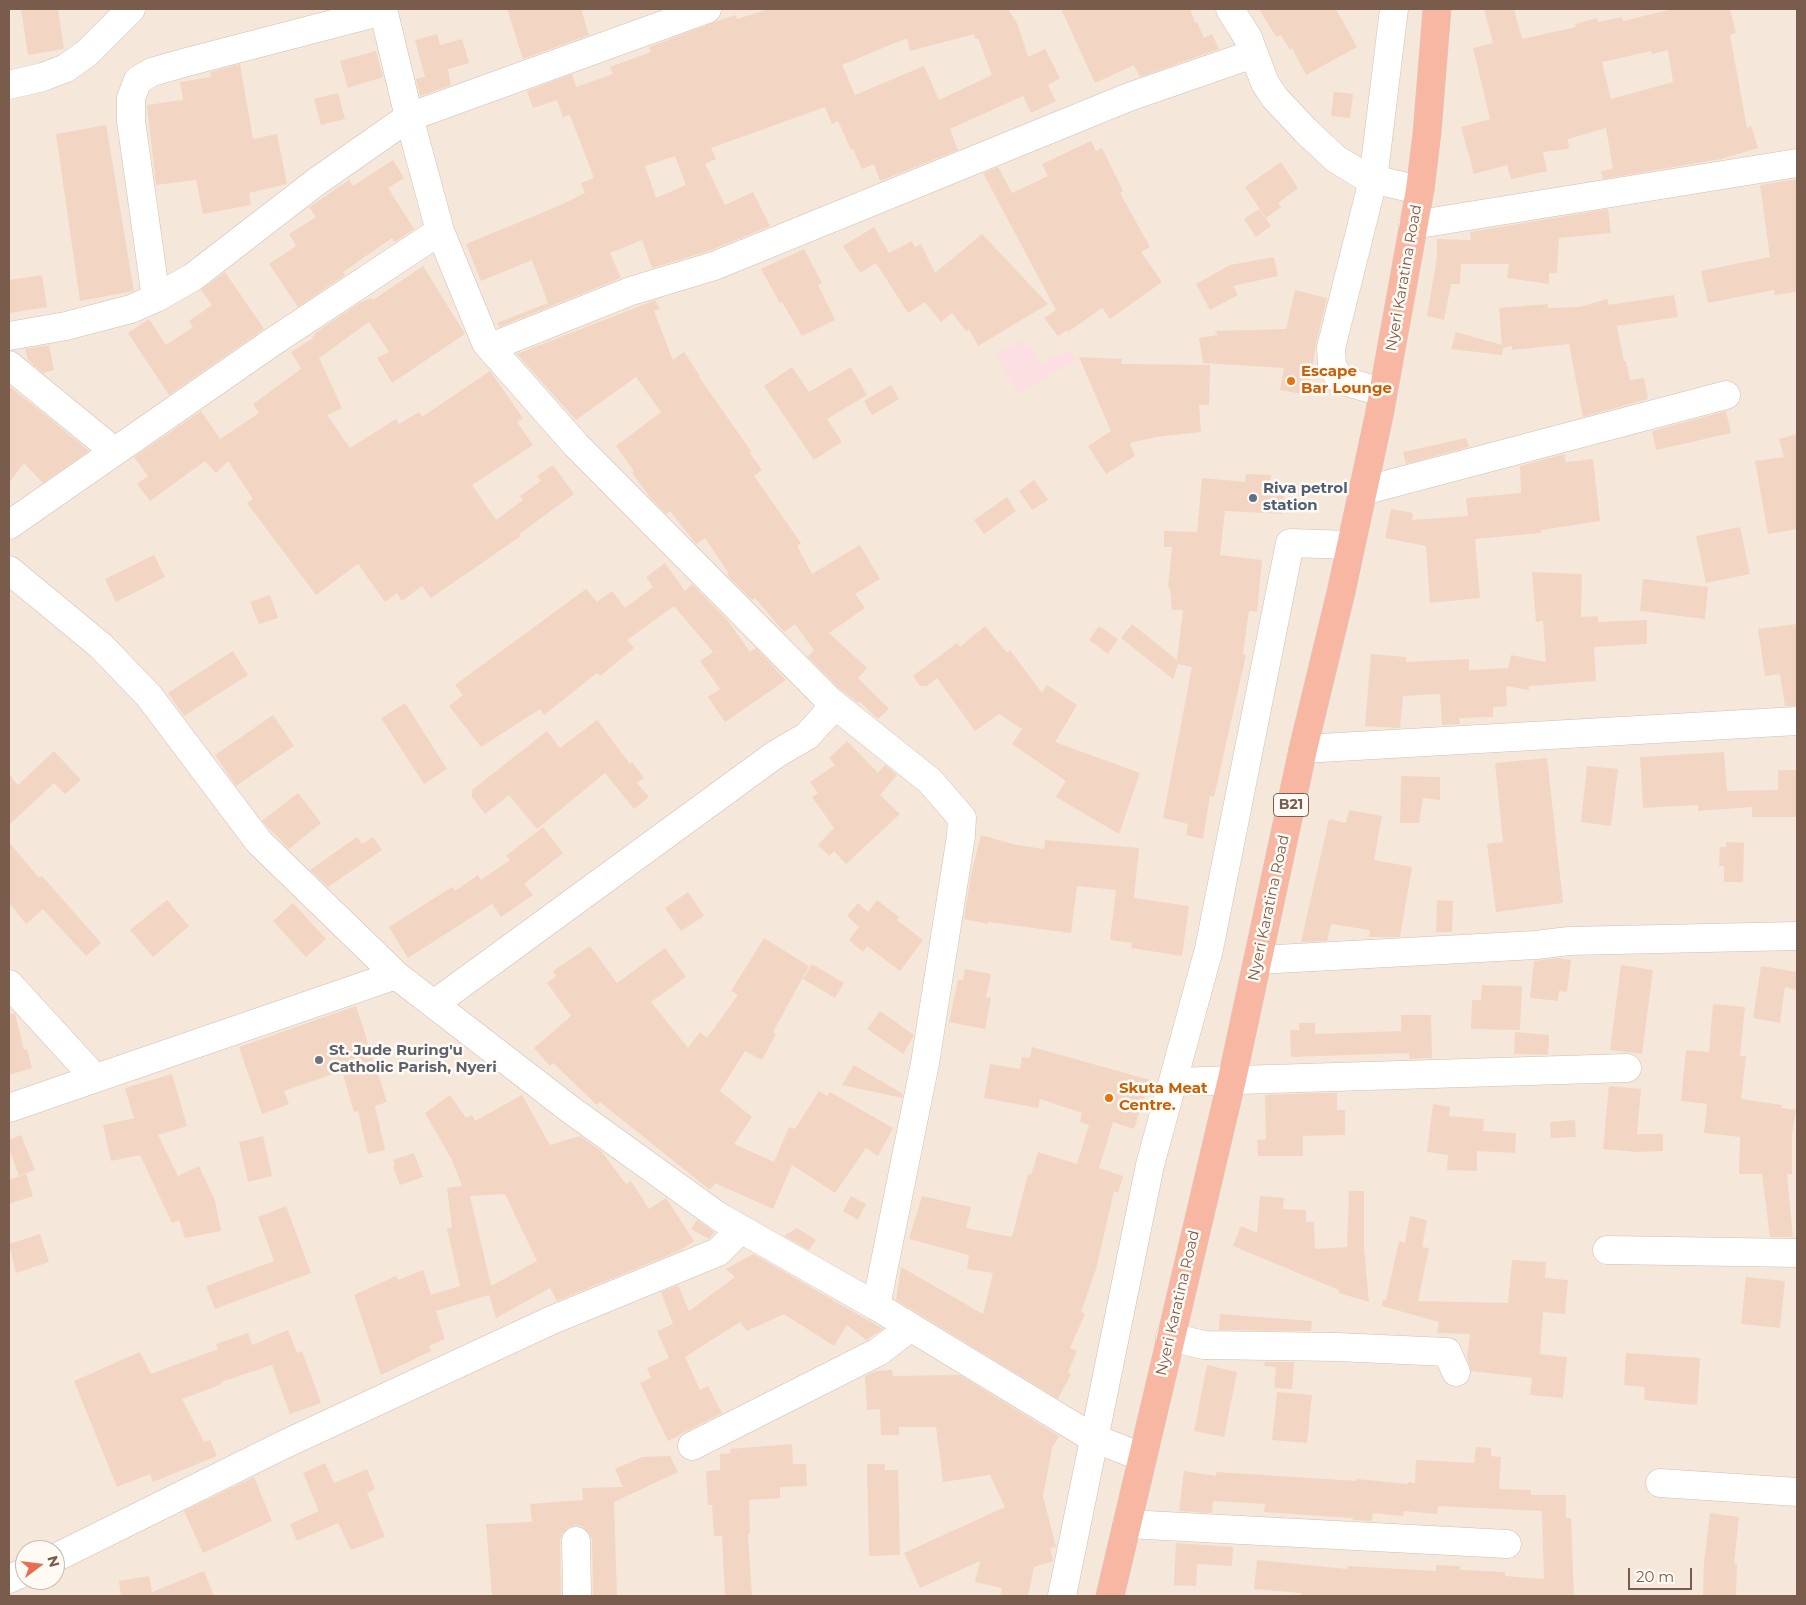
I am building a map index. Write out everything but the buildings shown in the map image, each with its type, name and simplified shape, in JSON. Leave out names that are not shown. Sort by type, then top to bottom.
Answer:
[{"type":"highway","name":"Nyeri Karatina Road","points":[[1110,1596],[1232,1079],[1303,749],[1363,491],[1420,190],[1427,133],[1437,9]]},
{"type":"street","points":[[9,85],[43,77],[66,68],[88,53],[131,9]]},
{"type":"street","points":[[9,336],[66,326],[131,309],[156,298],[193,277],[316,182],[408,117],[707,9]]},
{"type":"street","points":[[1230,9],[1248,38],[1253,54],[1270,90],[1294,118],[1336,159],[1350,169],[1373,180],[1420,190]]},
{"type":"street","points":[[1382,392],[1340,380],[1332,365],[1331,348],[1373,180],[1394,9]]},
{"type":"street","points":[[156,298],[131,121],[131,98],[138,80],[152,72],[383,10],[408,117],[440,232],[486,342],[576,445],[830,701],[930,780],[962,818],[961,836],[925,1063],[876,1306]]},
{"type":"street","points":[[491,346],[631,291],[714,266],[1129,97],[1253,54]]},
{"type":"street","points":[[1413,225],[1797,162]]},
{"type":"street","points":[[9,524],[271,343],[440,232]]},
{"type":"street","points":[[9,365],[114,451]]},
{"type":"street","points":[[1363,491],[1726,394]]},
{"type":"street","points":[[1062,1596],[1092,1438],[1150,1166],[1208,948],[1290,543],[1350,545]]},
{"type":"street","points":[[9,570],[101,646],[149,696],[259,842],[396,975],[571,1110],[718,1216],[876,1306],[1092,1438],[1142,1457]]},
{"type":"street","points":[[434,1004],[776,754],[808,736],[827,714],[830,701]]},
{"type":"street","points":[[1303,749],[1797,721]]},
{"type":"street","points":[[1258,960],[1536,945],[1569,941],[1797,936]]},
{"type":"street","points":[[9,1108],[396,975]]},
{"type":"street","points":[[9,984],[96,1078]]},
{"type":"street","points":[[1173,1082],[1627,1068]]},
{"type":"street","points":[[65,1553],[283,1446],[552,1320],[718,1252],[741,1229]]},
{"type":"street","points":[[1607,1250],[1797,1253]]},
{"type":"street","points":[[692,1446],[878,1352],[911,1327]]},
{"type":"street","points":[[1170,1337],[1204,1345],[1337,1347],[1447,1352],[1456,1372]]},
{"type":"street","points":[[1660,1483],[1797,1492]]},
{"type":"street","points":[[1127,1524],[1507,1544]]},
{"type":"street","points":[[576,1541],[577,1596]]},
{"type":"shaded area","points":[[9,9],[1797,9],[1797,1596],[9,1596]]},
{"type":"shaded area","points":[[1022,340],[1026,348],[1031,345],[1041,364],[1068,349],[1075,361],[1018,393],[996,354]]},
{"type":"place","name":"Escape Bar Lounge","points":[[1291,381]]},
{"type":"place","name":"Riva petrol station","points":[[1253,498]]},
{"type":"place","name":"St. Jude Ruring'u Catholic Parish, Nyeri","points":[[319,1060]]},
{"type":"place","name":"Skuta Meat Centre.","points":[[1109,1098]]}]
